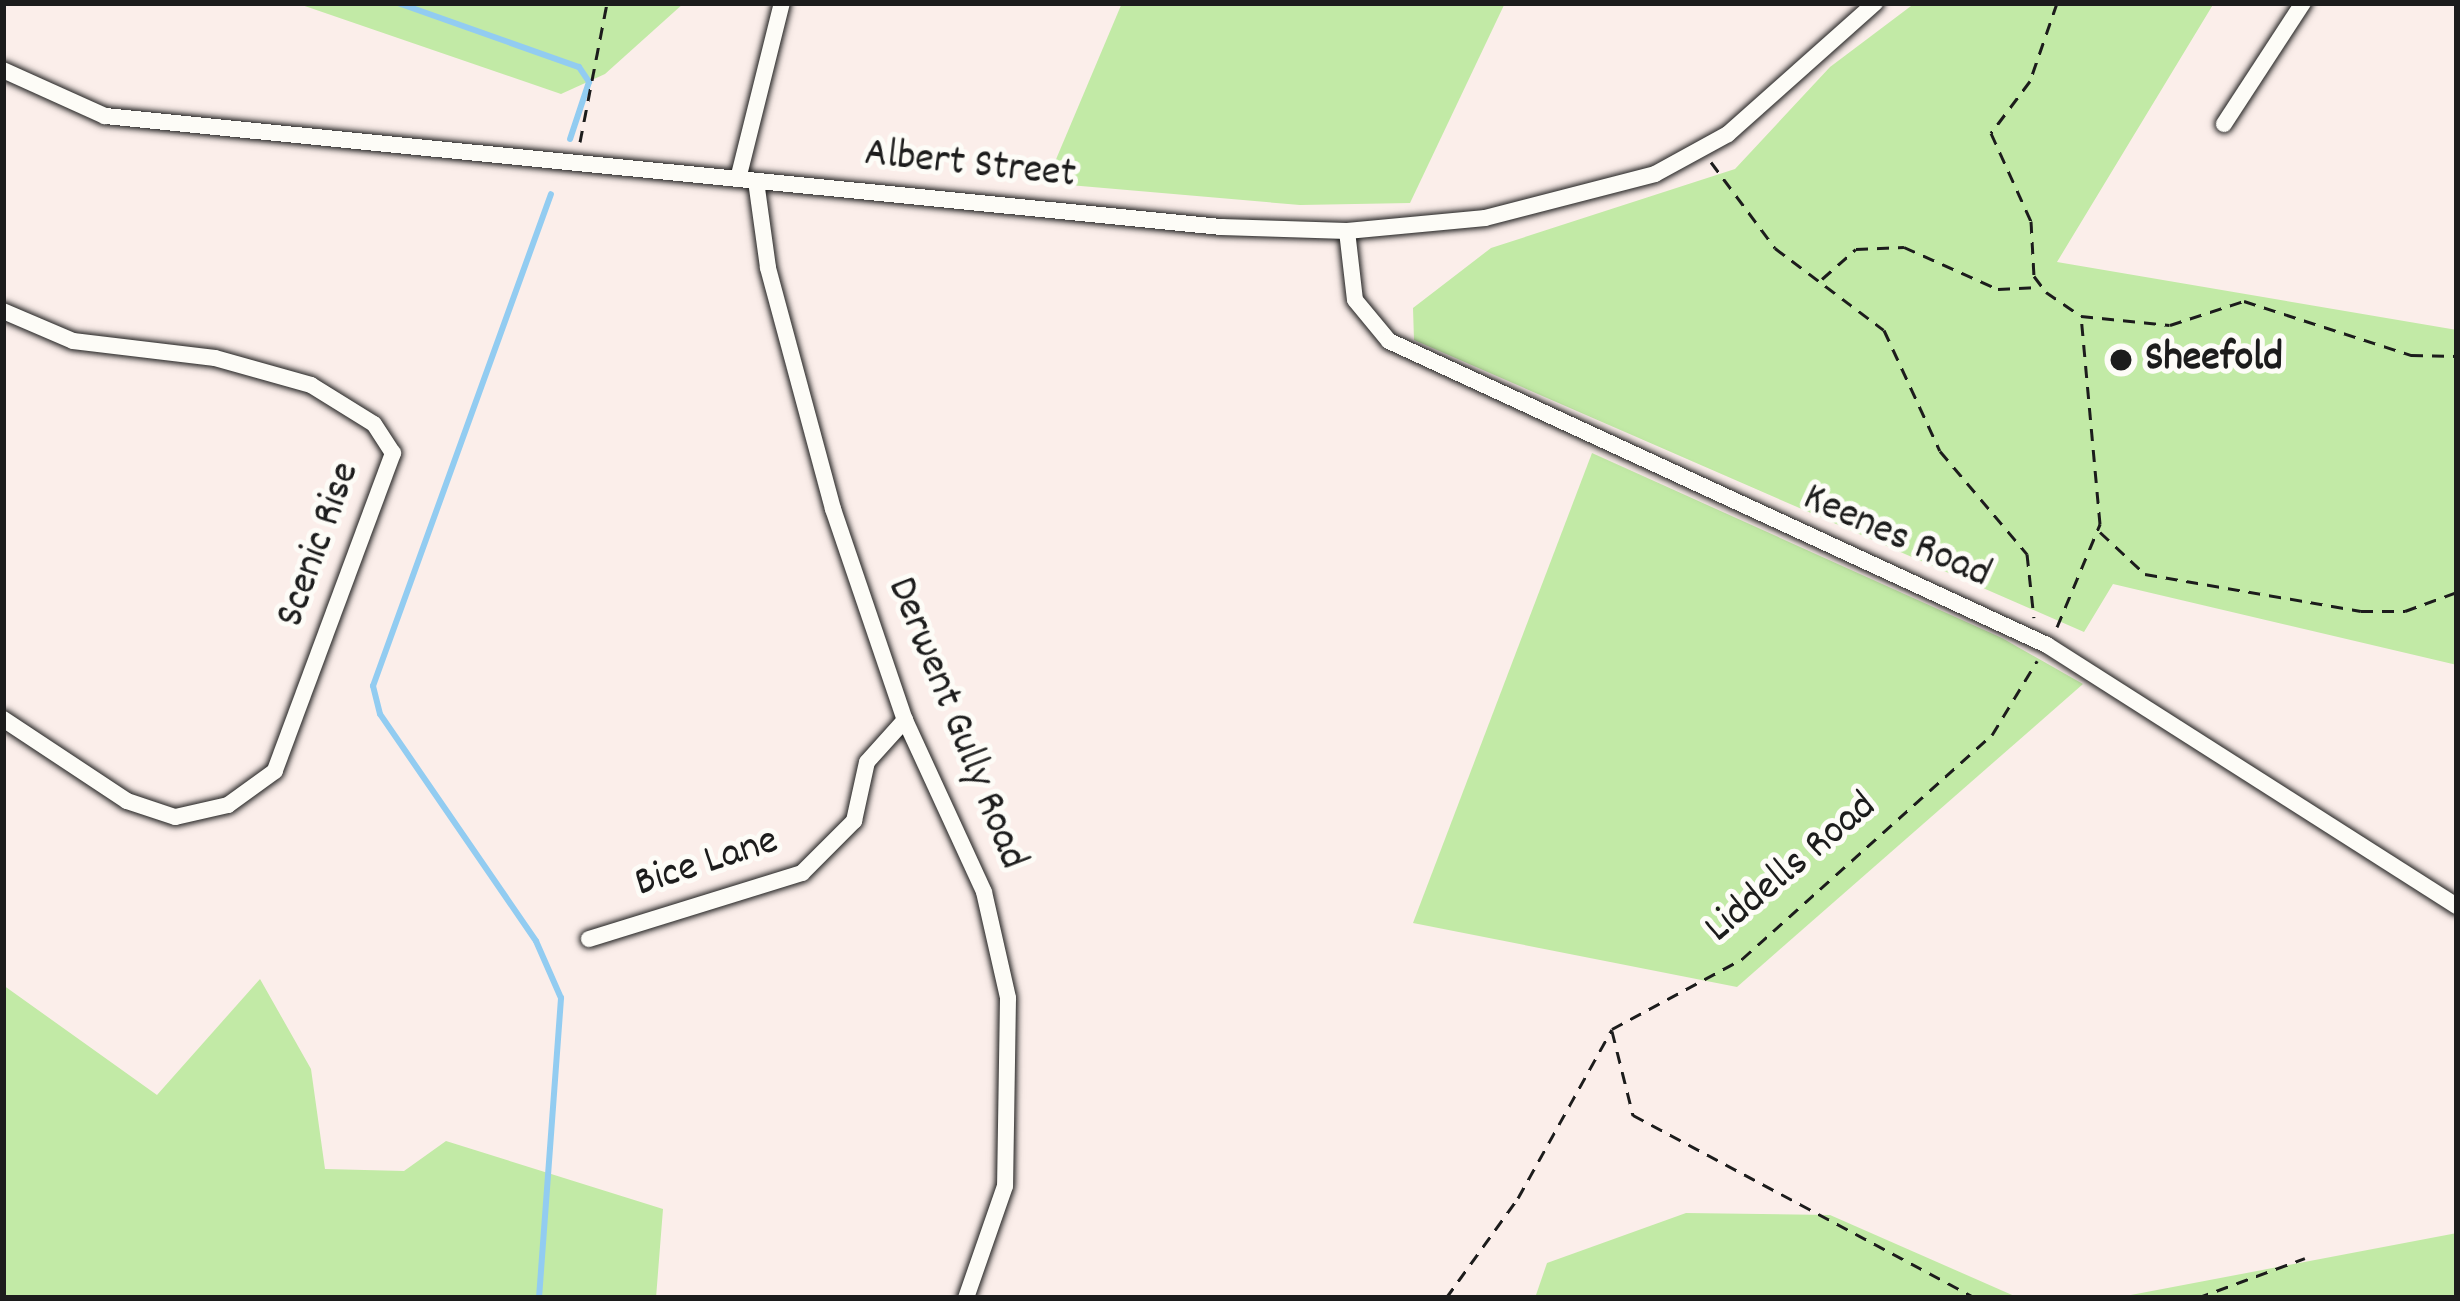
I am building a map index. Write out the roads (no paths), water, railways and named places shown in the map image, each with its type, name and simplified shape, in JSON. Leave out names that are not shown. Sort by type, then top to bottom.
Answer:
[{"type":"street","points":[[747,180],[782,3]]},
{"type":"street","name":"Albert Street","points":[[3,70],[105,116],[747,180],[1347,231],[1571,201],[1704,151],[1875,3]]},
{"type":"street","points":[[2224,124],[2302,3]]},
{"type":"street","name":"Derwent Gully Road","points":[[747,180],[833,509],[905,720],[984,892],[1008,998],[1005,1186],[967,1298]]},
{"type":"street","name":"Keenes Road","points":[[1347,231],[1354,300],[1389,341],[2040,642],[2457,906]]},
{"type":"street","name":"Scenic Rise","points":[[3,310],[74,341],[214,358],[311,385],[374,424],[393,453],[275,771],[228,805],[175,817],[127,801],[3,719]]},
{"type":"street","name":"Bice Lane","points":[[589,939],[802,873],[854,820],[867,762],[905,720]]},
{"type":"waterway","points":[[398,3],[579,67],[589,82],[570,139]]},
{"type":"waterway","points":[[539,1298],[561,998],[536,941],[380,714],[373,686],[551,194]]},
{"type":"place","name":"Sheefold","points":[[2121,360]]}]
